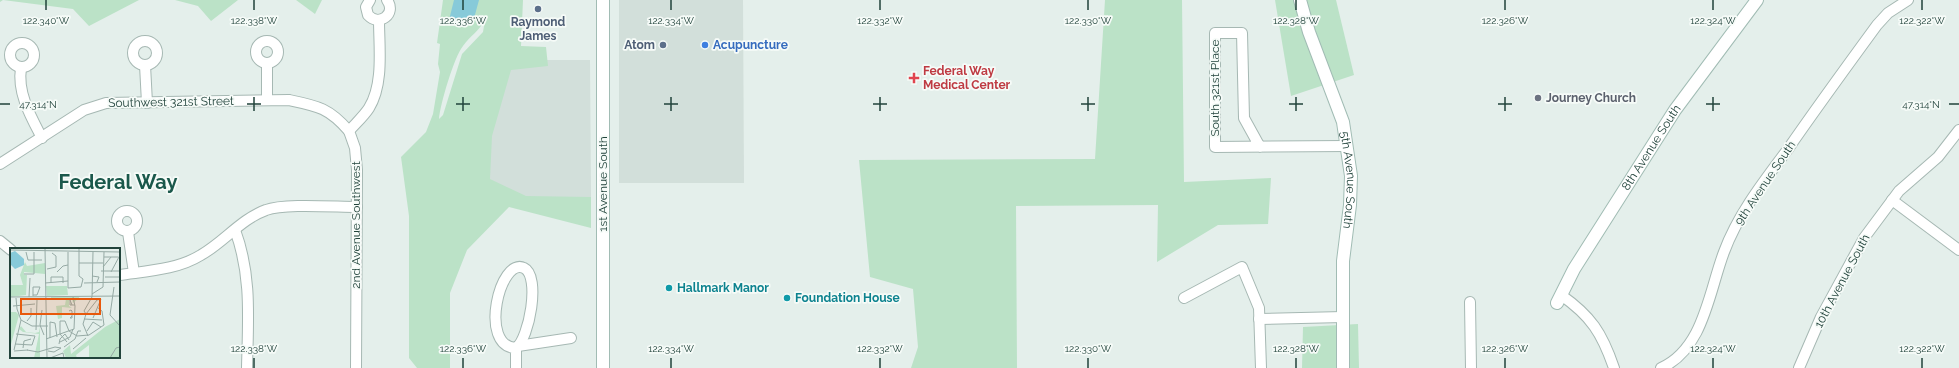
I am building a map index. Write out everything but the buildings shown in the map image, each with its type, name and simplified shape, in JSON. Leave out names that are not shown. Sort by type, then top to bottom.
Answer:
[{"type":"street","points":[[370,0],[366,6],[368,15],[379,20],[383,20],[389,14],[390,6],[387,0]]},
{"type":"street","name":"1st Avenue South","points":[[603,0],[604,368]]},
{"type":"street","name":"5th Avenue South","points":[[1300,0],[1309,32],[1343,122],[1351,176],[1350,205],[1343,262],[1343,368]]},
{"type":"street","name":"8th Avenue South","points":[[1559,299],[1574,268],[1675,110],[1757,0]]},
{"type":"street","name":"9th Avenue South","points":[[1661,368],[1678,359],[1691,342],[1703,315],[1724,250],[1744,211],[1877,25],[1888,13],[1908,0]]},
{"type":"street","points":[[349,131],[369,109],[374,99],[379,65],[379,20]]},
{"type":"street","name":"South 321st Place","points":[[1260,147],[1244,118],[1242,33],[1215,33],[1215,147],[1260,147],[1347,146]]},
{"type":"street","points":[[267,63],[267,100]]},
{"type":"street","points":[[145,65],[146,103]]},
{"type":"street","points":[[21,68],[23,96],[28,111],[42,138]]},
{"type":"street","name":"Southwest 321st Street","points":[[0,164],[42,138],[64,122],[96,105],[106,103],[289,100],[316,105],[336,116],[349,131]]},
{"type":"street","name":"10th Avenue South","points":[[1799,368],[1821,317],[1854,254],[1873,224],[1907,184],[1938,157],[1959,130]]},
{"type":"street","name":"2nd Avenue Southwest","points":[[349,131],[355,148],[357,207],[356,368]]},
{"type":"street","points":[[1892,200],[1959,250]]},
{"type":"street","points":[[120,275],[185,262],[200,256],[248,219],[267,209],[293,207],[357,207]]},
{"type":"street","points":[[235,230],[245,260],[247,276],[247,368]]},
{"type":"street","points":[[128,232],[134,273]]},
{"type":"street","points":[[0,241],[10,249]]},
{"type":"street","points":[[516,368],[517,347],[528,324],[532,295],[529,273],[521,267],[514,268],[508,275],[499,295],[495,312],[495,322],[500,336],[508,346],[517,347],[571,338]]},
{"type":"street","points":[[1184,298],[1242,267],[1258,302],[1260,368]]},
{"type":"street","points":[[1559,299],[1589,318],[1598,331],[1614,368]]},
{"type":"street","points":[[1470,302],[1471,368]]},
{"type":"street","points":[[1259,319],[1343,317]]},
{"type":"shaded area","points":[[619,0],[743,0],[744,183],[619,183]]},
{"type":"shaded area","points":[[483,60],[590,60],[591,197],[484,198]]},
{"type":"green space","points":[[3,0],[139,0],[89,26],[73,9]]},
{"type":"green space","points":[[175,0],[238,0],[211,21],[198,6]]},
{"type":"green space","points":[[296,0],[322,0],[315,14]]},
{"type":"green space","points":[[443,0],[523,0],[521,46],[546,47],[548,66],[511,70],[492,136],[490,179],[526,196],[591,197],[591,228],[509,207],[467,250],[450,293],[450,368],[417,368],[409,358],[409,216],[401,157],[426,132],[433,114],[440,72],[438,64],[440,44],[437,43]],"holes":[[[485,20],[483,32],[462,54],[443,115],[439,119],[448,81],[459,52]]]},
{"type":"green space","points":[[1105,0],[1182,0],[1184,182],[1271,178],[1268,224],[1218,225],[1157,262],[1158,205],[1016,206],[1017,368],[911,368],[918,347],[913,289],[870,277],[859,160],[1095,159]]},
{"type":"green space","points":[[1275,0],[1336,0],[1354,75],[1291,96]]},
{"type":"green space","points":[[1358,324],[1359,368],[1302,368],[1303,327]]},
{"type":"water","points":[[454,0],[479,0],[473,22],[459,24],[451,20],[450,16]]},
{"type":"place","name":"Raymond James","points":[[538,9]]},
{"type":"place","name":"Atom","points":[[663,45]]},
{"type":"place","name":"Acupuncture","points":[[705,45]]},
{"type":"place","name":"Federal Way Medical Center","points":[[914,78]]},
{"type":"place","name":"Journey Church","points":[[1538,98]]},
{"type":"place","name":"Hallmark Manor","points":[[669,288]]},
{"type":"place","name":"Foundation House","points":[[787,298]]},
{"type":"district","name":"Federal Way","points":[[118,182]]}]
